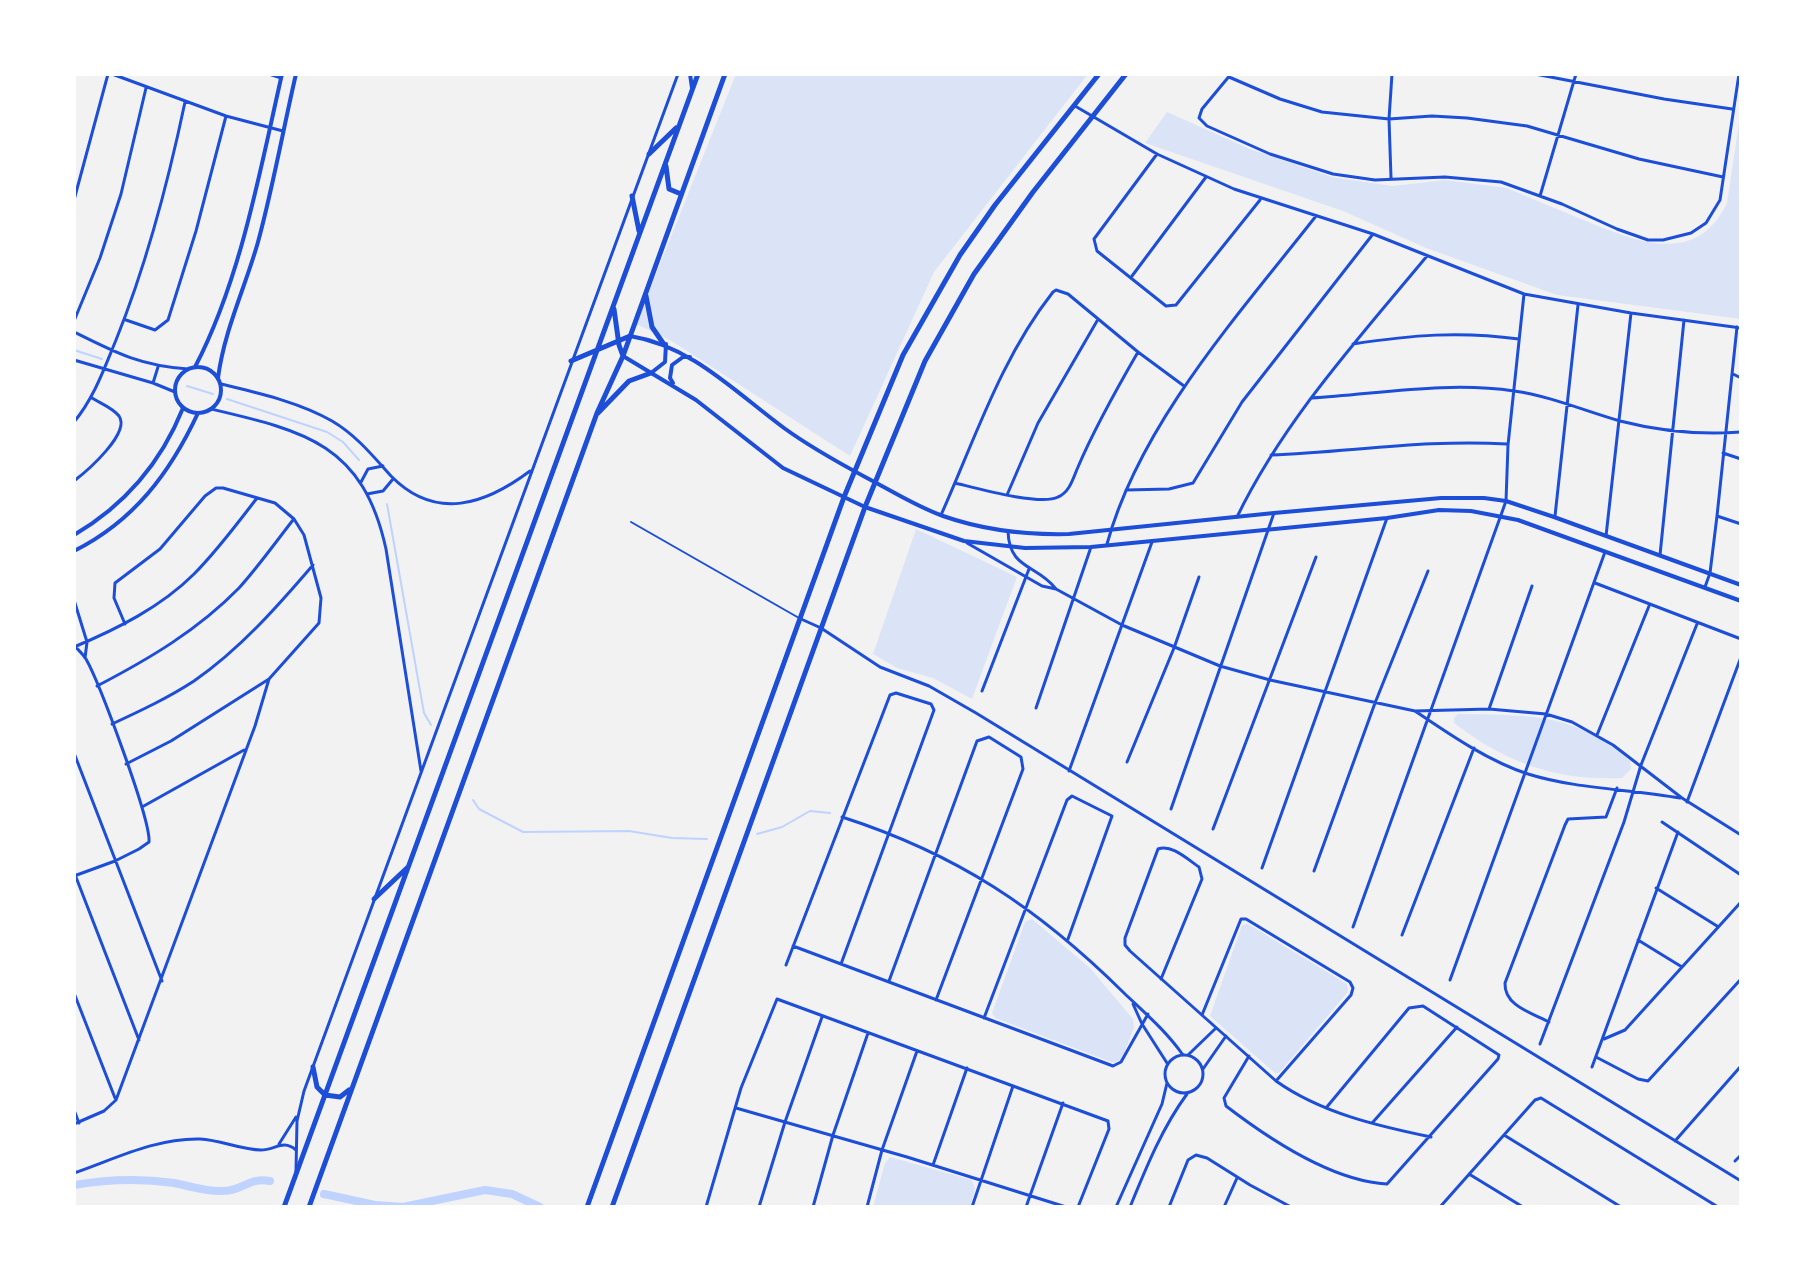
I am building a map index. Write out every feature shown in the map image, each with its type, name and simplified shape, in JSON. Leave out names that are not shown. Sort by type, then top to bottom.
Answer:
[{"type":"main road","points":[[284,1207],[698,74]]},
{"type":"main road","points":[[309,1207],[597,413],[623,356],[725,74]]},
{"type":"main road","points":[[587,1207],[844,497],[903,355],[960,255],[995,205],[1099,74]]},
{"type":"main road","points":[[612,1207],[865,507],[907,400],[949,315],[1005,230],[1126,74]]},
{"type":"main road","points":[[649,154],[677,128]]},
{"type":"main road","points":[[666,161],[668,185],[673,192],[681,194]]},
{"type":"main road","points":[[632,196],[639,232]]},
{"type":"main road","points":[[645,292],[652,327],[665,344]]},
{"type":"main road","points":[[614,304],[623,356]]},
{"type":"main road","points":[[571,361],[630,336]]},
{"type":"main road","points":[[597,413],[629,381],[651,373]]},
{"type":"main road","points":[[374,899],[409,866]]},
{"type":"main road","points":[[313,1067],[317,1087],[325,1095],[340,1097],[352,1086]]},
{"type":"street","points":[[74,200],[110,74],[226,116],[284,132]]},
{"type":"street","points":[[195,367],[215,323],[241,243],[271,129],[282,76],[269,74]]},
{"type":"street","points":[[218,378],[221,354],[257,246],[296,74]]},
{"type":"street","points":[[295,1178],[298,1114],[313,1067],[678,74]]},
{"type":"street","points":[[690,74],[692,92]]},
{"type":"street","points":[[1392,74],[1389,119],[1392,180]]},
{"type":"street","points":[[1535,74],[1734,109]]},
{"type":"street","points":[[1540,196],[1576,74]]},
{"type":"street","points":[[1723,177],[1639,159],[1527,126],[1467,118],[1432,116],[1389,119],[1322,112],[1299,106],[1230,75],[1199,113],[1199,118],[1207,126],[1270,154],[1333,174],[1392,180],[1445,177],[1501,182],[1617,229],[1648,240],[1663,240],[1691,233],[1706,223],[1720,200],[1739,74]]},
{"type":"street","points":[[74,321],[121,194],[146,88]]},
{"type":"street","points":[[74,422],[92,398],[124,319],[153,235],[185,102]]},
{"type":"street","points":[[1074,105],[1157,154],[1206,177],[1373,234],[1524,294],[1578,305],[1739,328],[1710,573],[1705,587]]},
{"type":"street","points":[[124,319],[155,330],[168,320],[196,231],[226,116]]},
{"type":"street","points":[[1157,154],[1094,239],[1097,251],[1162,304],[1176,305],[1261,198]]},
{"type":"street","points":[[1131,277],[1206,177]]},
{"type":"street","points":[[1107,545],[1126,490],[1184,386],[1316,216]]},
{"type":"street","points":[[1126,490],[1169,489],[1193,483],[1242,402],[1373,234]]},
{"type":"street","points":[[1237,517],[1271,455],[1312,398],[1427,256]]},
{"type":"street","points":[[941,515],[996,385],[1020,340],[1056,290],[1068,294],[1184,386]]},
{"type":"street","points":[[1353,927],[1506,501],[1508,445],[1524,294]]},
{"type":"street","points":[[1554,517],[1578,305]]},
{"type":"street","points":[[1606,537],[1631,313]]},
{"type":"street","points":[[1007,495],[1038,423],[1098,320]]},
{"type":"street","points":[[1660,557],[1684,320]]},
{"type":"street","points":[[74,332],[112,351],[158,367],[195,367],[212,371],[221,384],[221,394],[211,409]]},
{"type":"street","points":[[1353,344],[1449,333],[1519,339]]},
{"type":"street","points":[[630,336],[665,344],[692,357],[785,429],[854,471],[941,515],[979,526],[1056,535],[1464,497],[1506,501],[1741,585]]},
{"type":"street","points":[[651,373],[665,362],[665,344]]},
{"type":"street","points":[[955,483],[1007,495],[1050,499],[1066,492],[1092,434],[1138,352]]},
{"type":"street","points":[[623,356],[696,400],[783,468],[865,507],[964,541],[1010,547],[1091,547],[1387,518],[1439,510],[1501,515],[1741,601]]},
{"type":"street","points":[[675,386],[670,378],[672,365],[683,357],[692,357]]},
{"type":"street","points":[[74,360],[175,392]]},
{"type":"street","points":[[153,383],[158,367]]},
{"type":"street","points":[[188,369],[176,383],[175,392],[183,408],[198,413],[211,409],[273,424],[309,438],[331,449],[361,482],[380,522],[386,549],[421,772]]},
{"type":"street","points":[[1733,374],[1741,378]]},
{"type":"street","points":[[221,384],[321,415],[347,431],[393,478],[428,499],[463,503],[503,491],[530,471]]},
{"type":"street","points":[[1312,398],[1436,389],[1514,391],[1671,431],[1741,432]]},
{"type":"street","points":[[74,481],[116,439],[121,425],[118,415],[92,398]]},
{"type":"street","points":[[74,535],[113,509],[136,488],[161,453],[183,408]]},
{"type":"street","points":[[75,551],[108,533],[145,498],[165,473],[198,413]]},
{"type":"street","points":[[1271,455],[1368,450],[1438,442],[1508,445]]},
{"type":"street","points":[[1723,453],[1741,459]]},
{"type":"street","points":[[361,482],[368,469],[383,466]]},
{"type":"street","points":[[367,494],[383,491],[393,478]]},
{"type":"street","points":[[125,624],[114,598],[115,583],[160,549],[211,491],[223,488],[275,503],[294,519],[304,535],[321,598],[319,623],[269,679],[171,741],[126,764]]},
{"type":"street","points":[[139,1040],[74,875],[139,849],[149,842],[147,824],[97,686],[85,658],[74,647],[125,624],[172,593],[192,576],[258,497]]},
{"type":"street","points":[[1171,809],[1274,513]]},
{"type":"street","points":[[1717,516],[1741,524]]},
{"type":"street","points":[[1262,868],[1387,518]]},
{"type":"street","points":[[97,686],[150,659],[214,612],[241,586],[294,519]]},
{"type":"street","points":[[1008,530],[1010,547],[1020,562],[1056,589],[1122,625],[1174,648],[1220,666],[1270,680],[1415,711],[1489,709],[1546,714],[1572,722],[1597,735],[1687,802],[1741,835]]},
{"type":"street","points":[[964,541],[1042,586],[1056,589]]},
{"type":"street","points":[[1069,771],[1152,542]]},
{"type":"street","points":[[1036,708],[1091,547]]},
{"type":"street","points":[[1450,980],[1605,552]]},
{"type":"street","points":[[1213,829],[1316,557]]},
{"type":"street","points":[[112,724],[162,700],[224,657],[257,628],[313,565]]},
{"type":"street","points":[[982,691],[1029,569]]},
{"type":"street","points":[[1314,871],[1375,703],[1428,571]]},
{"type":"street","points":[[1127,762],[1174,648],[1199,577]]},
{"type":"street","points":[[1595,583],[1741,639]]},
{"type":"street","points":[[1489,709],[1532,586]]},
{"type":"street","points":[[74,600],[87,642],[85,658]]},
{"type":"street","points":[[1597,735],[1649,606]]},
{"type":"street","points":[[800,619],[821,628],[865,659],[943,693],[1741,1181]]},
{"type":"street","points":[[1540,1044],[1641,765],[1697,624]]},
{"type":"street","points":[[1687,802],[1741,657]]},
{"type":"street","points":[[74,1110],[76,1124],[109,1108],[116,1100],[162,981],[269,679]]},
{"type":"street","points":[[786,965],[890,695],[896,693],[931,704],[934,710],[841,964]]},
{"type":"street","points":[[1415,711],[1474,748],[1525,773],[1561,782],[1682,798]]},
{"type":"street","points":[[889,981],[977,741],[994,739],[1024,762],[936,1000]]},
{"type":"street","points":[[1402,935],[1474,748]]},
{"type":"street","points":[[142,807],[246,749]]},
{"type":"street","points":[[74,753],[162,981]]},
{"type":"street","points":[[1549,1022],[1511,1002],[1505,983],[1568,819],[1606,817],[1617,788]]},
{"type":"street","points":[[984,1018],[1070,796],[1110,813],[1112,818],[1067,940]]},
{"type":"street","points":[[842,817],[888,832],[936,854],[1026,907],[1148,1014],[1186,1055],[1198,1060],[1203,1070]]},
{"type":"street","points":[[1662,822],[1741,875]]},
{"type":"street","points":[[1592,1067],[1678,832]]},
{"type":"street","points":[[1161,979],[1202,879],[1199,867],[1169,847],[1158,849],[1125,945],[1161,979],[1276,1081],[1326,1108],[1431,1137]]},
{"type":"street","points":[[1656,888],[1718,927]]},
{"type":"street","points":[[1604,1039],[1625,1030],[1741,902]]},
{"type":"street","points":[[1202,1015],[1241,919],[1246,919],[1350,982],[1353,988],[1351,995],[1276,1081]]},
{"type":"street","points":[[1638,940],[1682,967]]},
{"type":"street","points":[[793,946],[1115,1066],[1121,1062],[1148,1014]]},
{"type":"street","points":[[1596,1057],[1648,1081],[1741,979]]},
{"type":"street","points":[[74,993],[116,1100]]},
{"type":"street","points":[[706,1207],[735,1108],[774,1002],[779,999],[1105,1119],[1110,1127],[1078,1206]]},
{"type":"street","points":[[1132,1001],[1142,1024],[1168,1064]]},
{"type":"street","points":[[1249,1056],[1224,1098],[1226,1106],[1285,1148],[1320,1165],[1387,1184],[1431,1137],[1499,1055],[1423,1006],[1415,1006],[1409,1008],[1326,1108]]},
{"type":"street","points":[[759,1207],[822,1016]]},
{"type":"street","points":[[1373,1122],[1457,1027]]},
{"type":"street","points":[[1116,1207],[1162,1104],[1168,1064],[1186,1055],[1216,1028]]},
{"type":"street","points":[[813,1207],[833,1135],[868,1033]]},
{"type":"street","points":[[1130,1207],[1176,1109],[1187,1094],[1200,1086],[1203,1070],[1226,1036]]},
{"type":"street","points":[[867,1207],[882,1150],[917,1050]]},
{"type":"street","points":[[1675,1141],[1741,1066]]},
{"type":"street","points":[[933,1165],[967,1068]]},
{"type":"street","points":[[1167,1083],[1175,1092],[1187,1094]]},
{"type":"street","points":[[972,1207],[1014,1085]]},
{"type":"street","points":[[1440,1207],[1535,1100],[1544,1099],[1718,1207]]},
{"type":"street","points":[[1026,1207],[1063,1103]]},
{"type":"street","points":[[735,1108],[1066,1207]]},
{"type":"street","points":[[279,1144],[298,1114]]},
{"type":"street","points":[[1504,1135],[1621,1207]]},
{"type":"street","points":[[74,1173],[164,1142],[213,1140],[262,1150],[279,1144],[296,1150]]},
{"type":"street","points":[[1169,1207],[1188,1160],[1196,1155],[1207,1158],[1280,1205],[1291,1207]]},
{"type":"street","points":[[1735,1161],[1741,1155]]},
{"type":"street","points":[[1469,1174],[1523,1207]]},
{"type":"street","points":[[1224,1207],[1237,1178]]},
{"type":"street","points":[[1072,1207],[1084,1207]]},
{"type":"lane","points":[[631,522],[800,619]]},
{"type":"shaded area","points":[[736,74],[1088,74],[934,272],[850,456],[670,340],[636,324]]},
{"type":"shaded area","points":[[1741,110],[1741,319],[1557,295],[1426,248],[1343,211],[1145,143],[1167,112],[1250,149],[1332,177],[1393,186],[1445,180],[1507,188],[1620,234],[1661,244],[1680,243],[1698,237],[1714,224],[1727,203]]},
{"type":"shaded area","points":[[916,529],[1017,577],[972,699],[933,678],[897,668],[873,654]]},
{"type":"shaded area","points":[[1458,714],[1528,716],[1570,725],[1610,745],[1630,761],[1631,769],[1622,778],[1598,778],[1533,767],[1473,737],[1454,723]]},
{"type":"shaded area","points":[[1032,919],[1090,968],[1133,1019],[1134,1027],[1122,1059],[1114,1063],[995,1018],[992,1013],[1025,922]]},
{"type":"shaded area","points":[[1248,924],[1347,984],[1348,992],[1279,1073],[1275,1073],[1210,1016],[1242,925]]},
{"type":"shaded area","points":[[890,1157],[972,1180],[975,1189],[970,1207],[873,1207],[885,1163]]},
{"type":"waterway","points":[[74,350],[102,359]]},
{"type":"waterway","points":[[187,386],[213,394]]},
{"type":"waterway","points":[[227,399],[327,432],[343,442],[359,460]]},
{"type":"waterway","points":[[387,504],[424,713],[431,725]]},
{"type":"waterway","points":[[473,800],[479,809],[523,832],[629,831],[672,838],[707,839]]},
{"type":"waterway","points":[[757,834],[782,827],[810,811],[830,813]]},
{"type":"waterway","points":[[74,1185],[136,1180],[223,1191],[256,1181],[270,1181]]},
{"type":"waterway","points":[[324,1194],[375,1205],[403,1207],[485,1190],[512,1194],[540,1207]]}]
